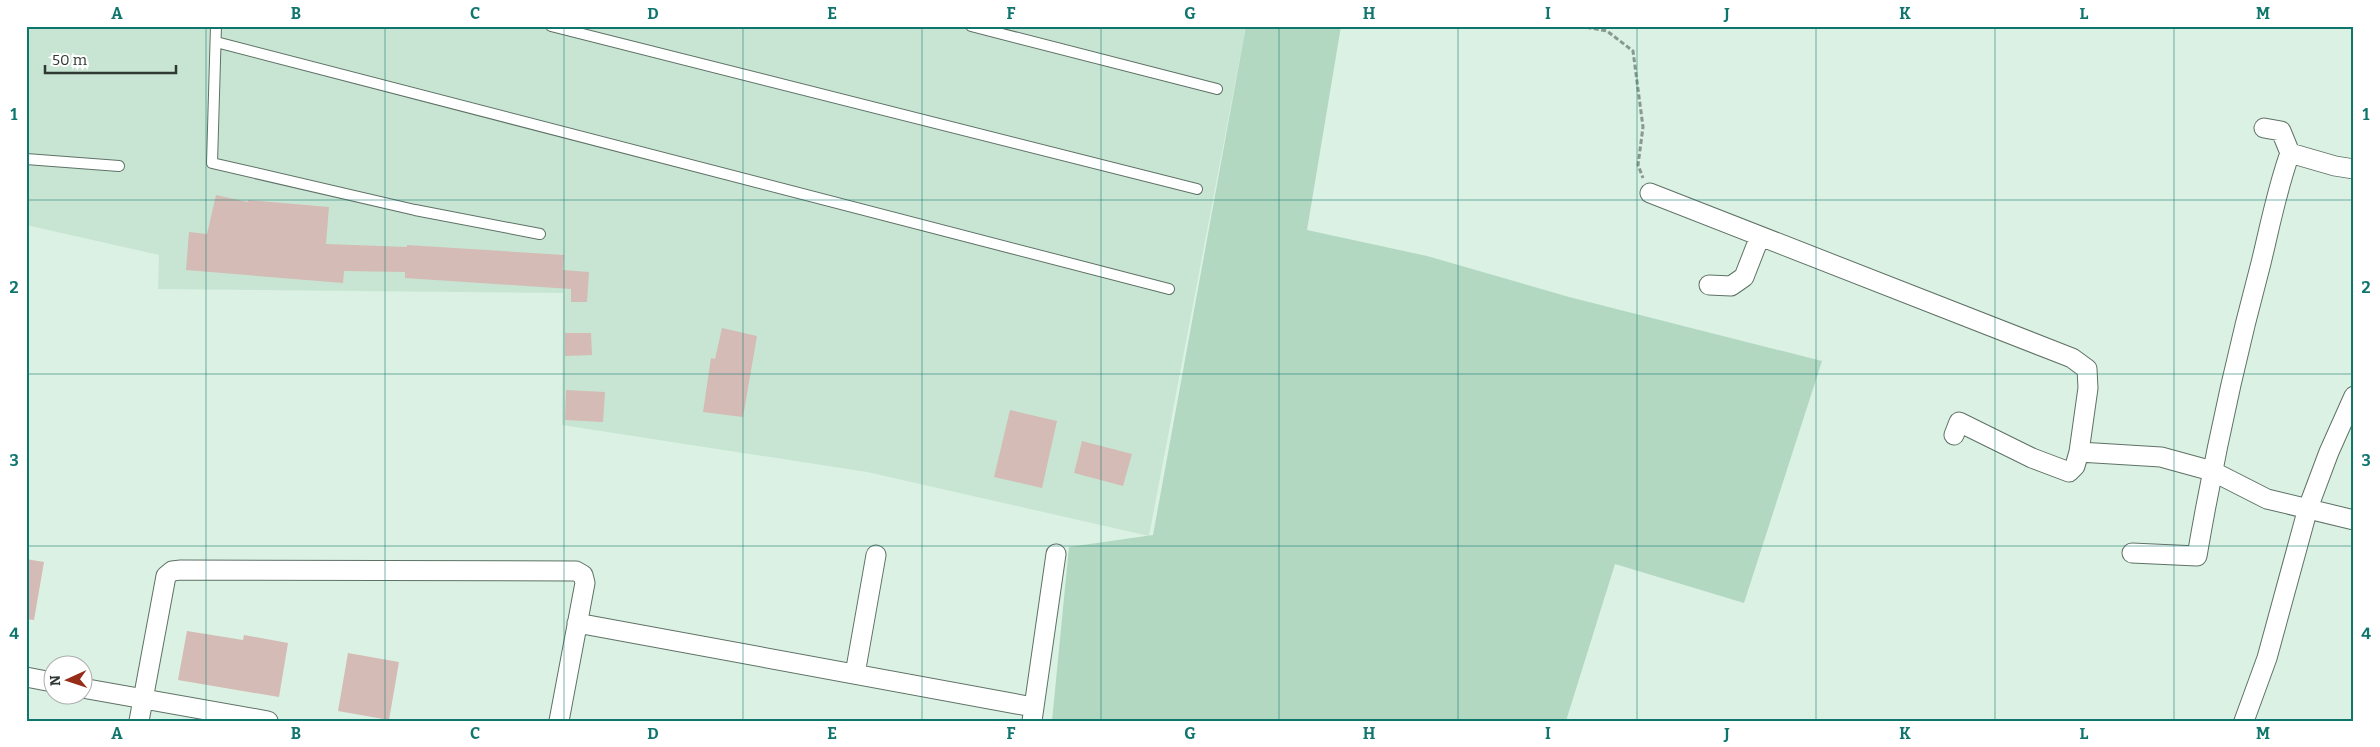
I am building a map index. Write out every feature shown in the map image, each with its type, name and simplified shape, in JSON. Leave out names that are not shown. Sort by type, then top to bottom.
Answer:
[{"type":"street","points":[[2132,553],[2198,556],[2212,471],[2244,324],[2281,177],[2290,153],[2281,131],[2264,128]]},
{"type":"street","points":[[2290,153],[2335,166],[2354,169]]},
{"type":"street","points":[[1650,193],[2072,358],[2087,370],[2088,388],[2079,452],[2075,466],[2069,472],[2032,458],[1959,422],[1954,435]]},
{"type":"street","points":[[1709,285],[1730,286],[1744,277],[1760,236]]},
{"type":"street","points":[[2244,721],[2268,658],[2308,508],[2329,452],[2354,396]]},
{"type":"street","points":[[2079,452],[2161,457],[2212,471],[2267,499],[2354,520]]},
{"type":"street","points":[[577,624],[855,674],[1033,714],[1056,554]]},
{"type":"street","points":[[855,674],[876,556]]},
{"type":"street","points":[[140,721],[166,576],[172,571],[576,572],[583,575],[585,583],[559,721]]},
{"type":"street","points":[[26,677],[42,680]]},
{"type":"street","points":[[92,690],[268,721]]},
{"type":"lane","points":[[216,26],[212,163],[415,210],[540,234]]},
{"type":"lane","points":[[551,26],[1197,189]]},
{"type":"lane","points":[[971,26],[1217,89]]},
{"type":"lane","points":[[216,42],[1169,289]]},
{"type":"lane","points":[[26,160],[120,166]]},
{"type":"path","points":[[1579,26],[1607,32],[1633,52],[1643,127],[1638,165],[1650,193]]},
{"type":"shaded area","points":[[26,26],[1246,26],[1149,536],[867,472],[562,425],[563,293],[158,289],[159,255],[26,225]]},
{"type":"shaded area","points":[[1246,26],[1341,26],[1307,230],[1427,256],[1569,297],[1822,361],[1744,603],[1615,564],[1566,721],[1052,721],[1069,547],[1153,535]]},
{"type":"building","points":[[216,195],[248,202],[248,200],[329,207],[326,244],[407,247],[407,245],[564,255],[563,270],[589,272],[587,302],[571,302],[571,289],[405,278],[405,272],[344,271],[343,283],[186,270],[189,232],[207,234]]},
{"type":"building","points":[[722,328],[757,336],[743,417],[703,412],[711,358],[715,359]]},
{"type":"building","points":[[565,333],[591,333],[592,355],[565,356]]},
{"type":"building","points":[[566,390],[605,392],[603,422],[565,420]]},
{"type":"building","points":[[1010,410],[1057,421],[1042,488],[994,477]]},
{"type":"building","points":[[1082,441],[1132,454],[1123,486],[1074,473]]},
{"type":"building","points":[[26,559],[44,562],[34,620],[26,619]]},
{"type":"building","points":[[187,631],[243,640],[244,635],[288,643],[279,697],[178,680]]},
{"type":"building","points":[[348,653],[399,662],[389,720],[338,711]]}]
